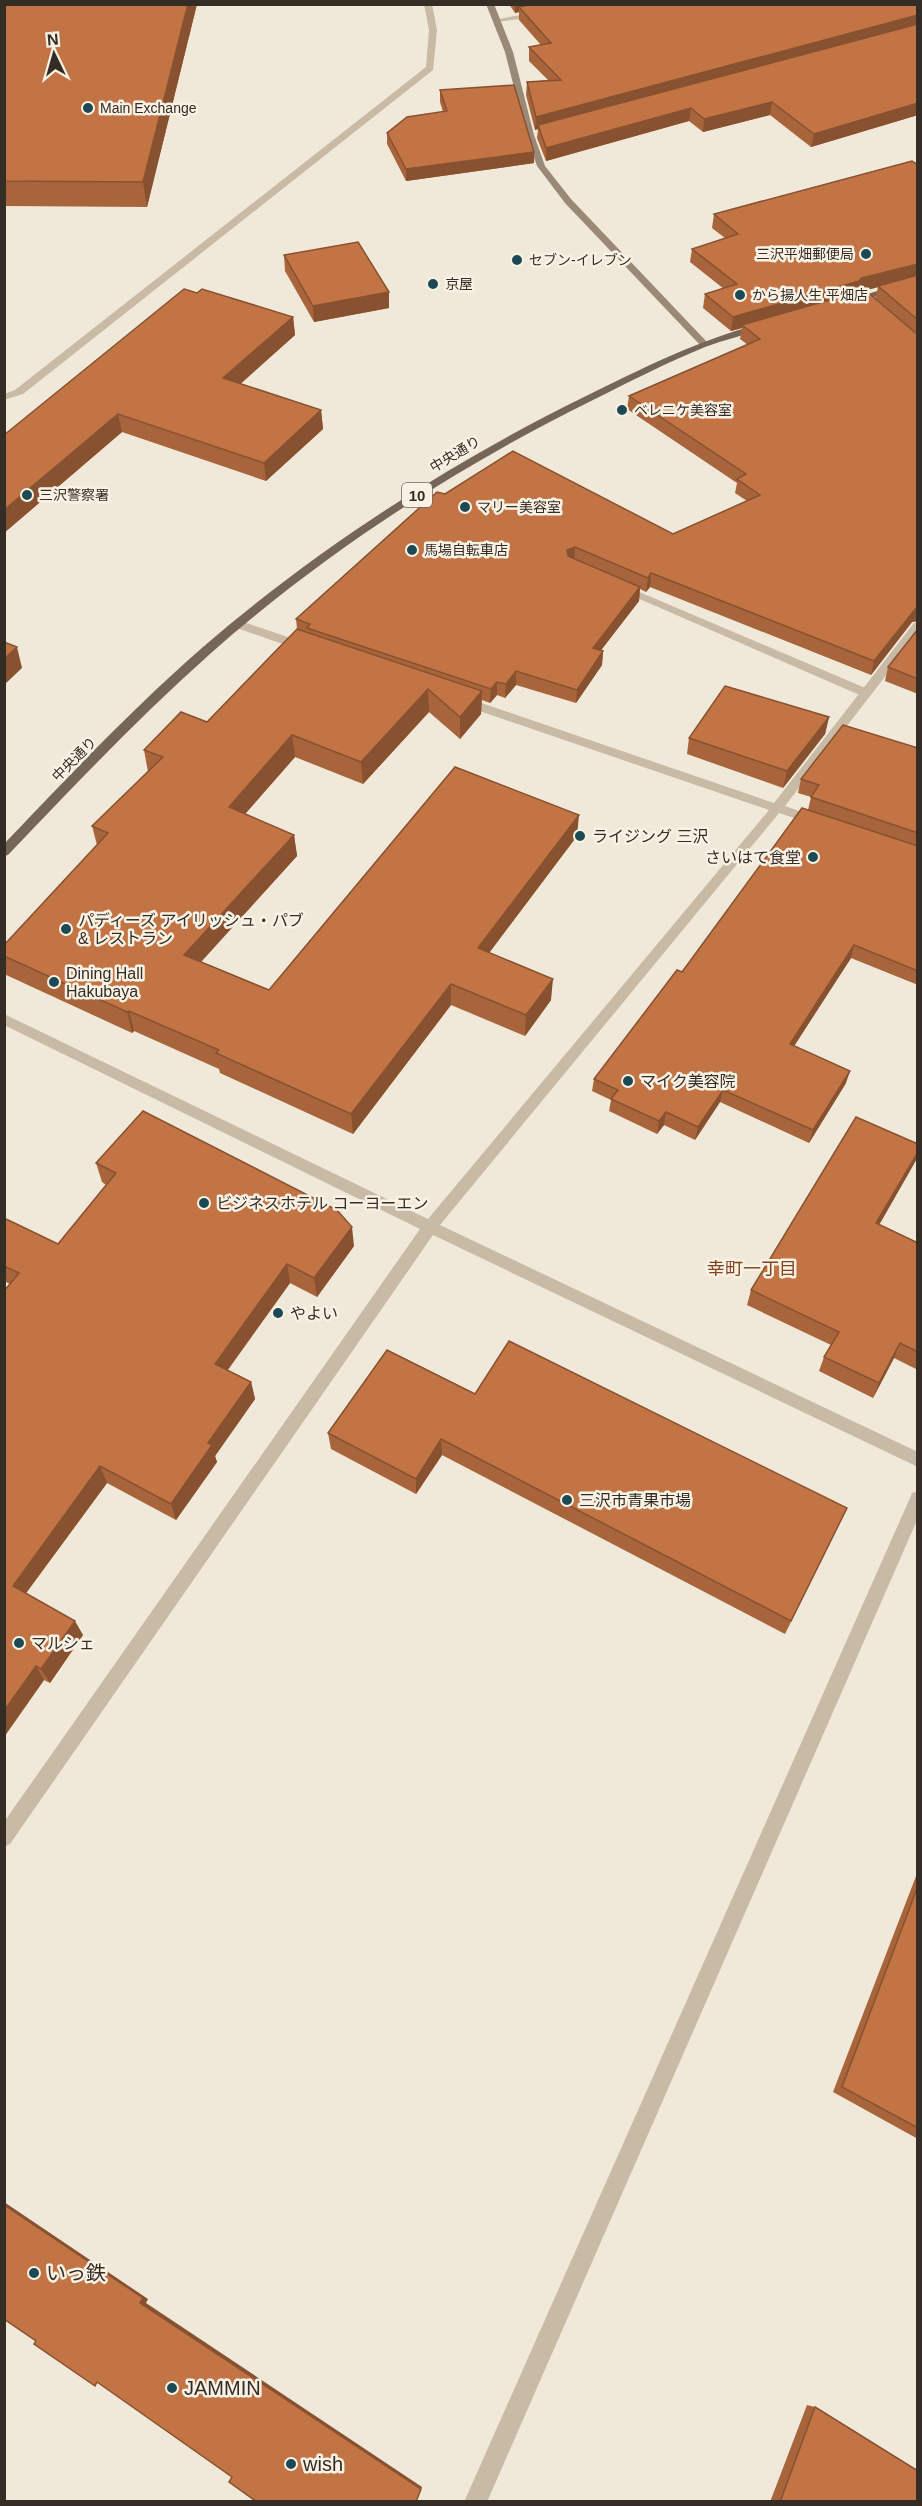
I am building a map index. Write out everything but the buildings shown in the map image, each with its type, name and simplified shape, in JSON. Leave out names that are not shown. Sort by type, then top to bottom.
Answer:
[{"type":"main road","points":[[844,302],[866,300],[918,282]]},
{"type":"main road","name":"中央通り","points":[[4,852],[162,692],[238,624],[316,563],[412,498],[519,434],[704,344],[771,324]]},
{"type":"street","points":[[4,397],[20,392],[430,68],[433,30],[428,4]]},
{"type":"street","points":[[490,4],[509,52],[530,135],[542,166],[568,201],[704,344]]},
{"type":"street","points":[[497,20],[549,13]]},
{"type":"street","points":[[530,135],[542,132]]},
{"type":"street","points":[[616,585],[866,693]]},
{"type":"street","points":[[238,624],[316,651]]},
{"type":"street","points":[[4,1838],[430,1227],[777,808],[918,626]]},
{"type":"street","points":[[451,697],[831,826]]},
{"type":"street","points":[[4,1019],[430,1227],[918,1460]]},
{"type":"street","points":[[475,2502],[918,1498]]},
{"type":"place","name":"Main Exchange","points":[[88,108]]},
{"type":"place","name":"三沢平畑郵便局","points":[[866,254]]},
{"type":"place","name":"セブン-イレブン","points":[[517,260]]},
{"type":"place","name":"京屋","points":[[433,284]]},
{"type":"place","name":"から揚人生 平畑店","points":[[740,295]]},
{"type":"place","name":"ベレニケ美容室","points":[[622,410]]},
{"type":"place","name":"三沢警察署","points":[[27,495]]},
{"type":"place","name":"マリー美容室","points":[[465,507]]},
{"type":"place","name":"馬場自転車店","points":[[412,550]]},
{"type":"place","name":"ライジング 三沢","points":[[580,836]]},
{"type":"place","name":"さいはて食堂","points":[[813,857]]},
{"type":"place","name":"パディーズ アイリッシュ・パブ & レストラン","points":[[66,929]]},
{"type":"place","name":"Dining Hall Hakubaya","points":[[54,982]]},
{"type":"place","name":"マイク美容院","points":[[628,1081]]},
{"type":"place","name":"ビジネスホテル コーヨーエン","points":[[204,1203]]},
{"type":"place","name":"やよい","points":[[278,1313]]},
{"type":"place","name":"三沢市青果市場","points":[[567,1500]]},
{"type":"place","name":"マルシェ","points":[[19,1643]]},
{"type":"place","name":"いっ鉄","points":[[34,2273]]},
{"type":"place","name":"JAMMIN","points":[[172,2388]]},
{"type":"place","name":"wish","points":[[291,2464]]},
{"type":"district","name":"幸町一丁目","points":[[752,1269]]}]
